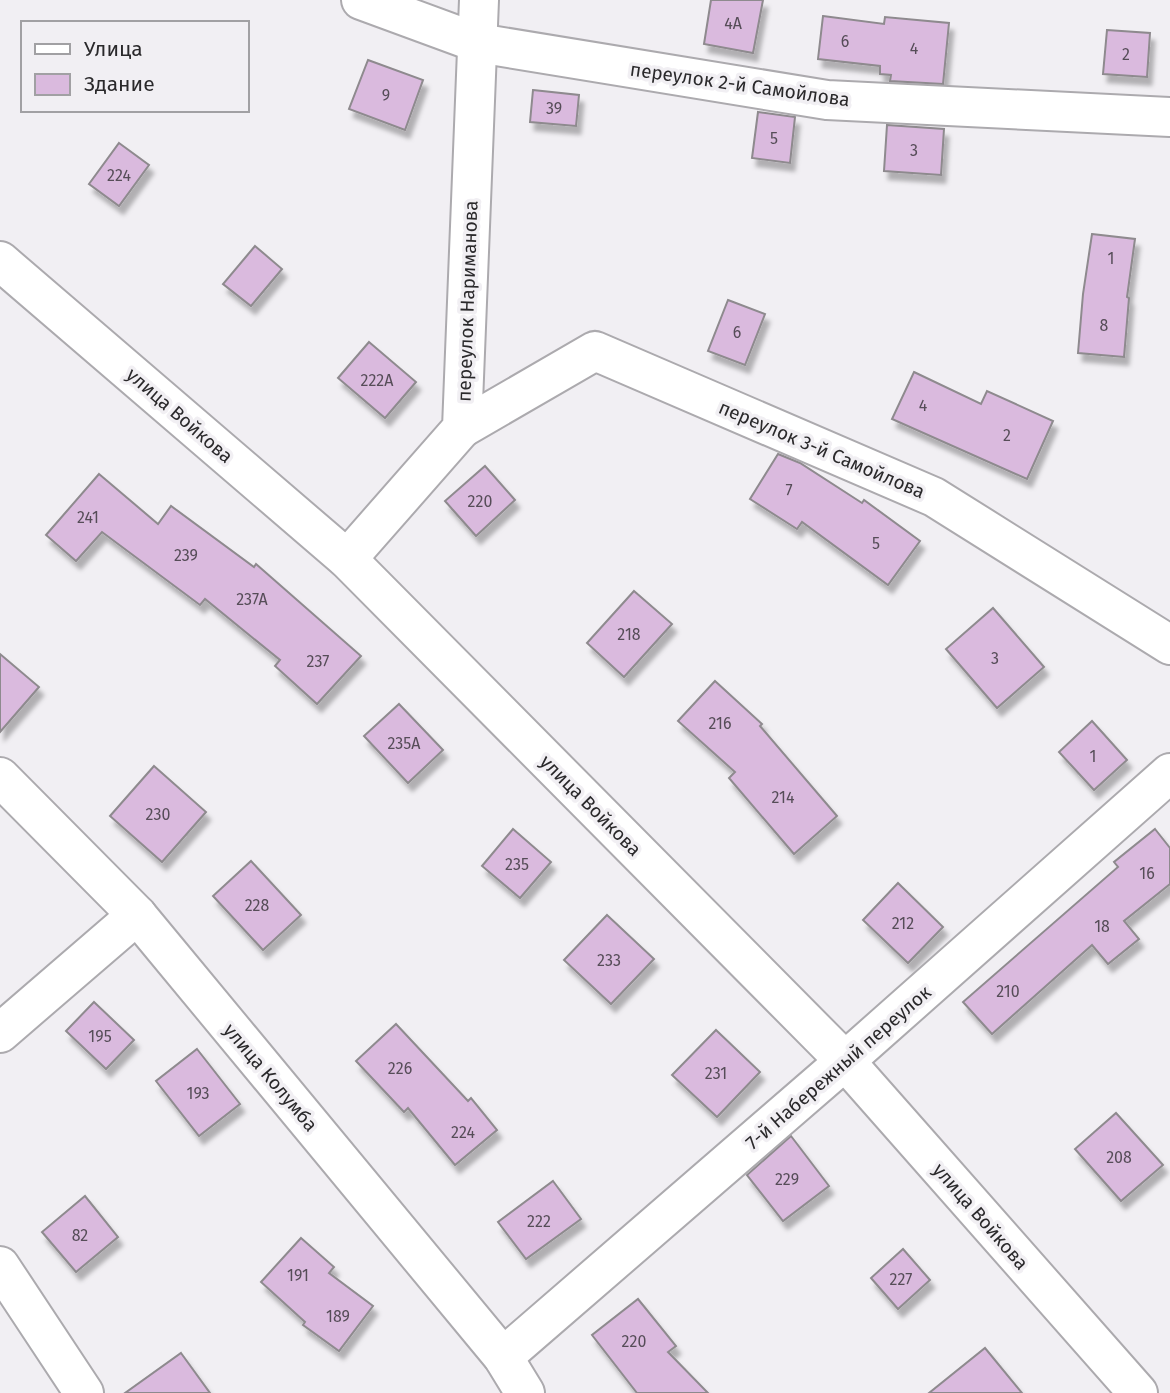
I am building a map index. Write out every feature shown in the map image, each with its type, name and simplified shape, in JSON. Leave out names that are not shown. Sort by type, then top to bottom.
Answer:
[{"type":"street","name":"переулок 2-й Самойлова","points":[[361,0],[478,43],[827,100],[1170,117]]},
{"type":"street","name":"переулок Нариманова","points":[[347,559],[463,428],[479,0]]},
{"type":"street","name":"улица Войкова","points":[[0,261],[347,559],[845,1061],[1138,1393]]},
{"type":"street","name":"переулок 3-й Самойлова","points":[[463,428],[594,351],[934,497],[1170,645]]},
{"type":"street","name":"7-й Набережный переулок","points":[[503,1357],[845,1061],[1170,773]]},
{"type":"street","name":"улица Колумба","points":[[0,777],[137,915],[503,1357],[525,1393]]},
{"type":"street","points":[[0,1033],[137,915]]},
{"type":"street","points":[[0,1266],[84,1393]]},
{"type":"building","points":[[711,0],[763,0],[753,53],[704,44]]},
{"type":"building","points":[[823,16],[884,24],[885,17],[949,23],[943,84],[890,81],[891,75],[880,74],[880,66],[818,59]]},
{"type":"building","points":[[1107,30],[1150,33],[1147,77],[1103,74]]},
{"type":"building","points":[[368,60],[423,80],[405,130],[349,109]]},
{"type":"building","points":[[533,90],[579,95],[576,126],[530,122]]},
{"type":"building","points":[[758,112],[795,117],[790,163],[752,158]]},
{"type":"building","points":[[887,125],[944,129],[941,175],[884,171]]},
{"type":"building","points":[[119,143],[149,165],[119,206],[89,184]]},
{"type":"building","points":[[1092,234],[1135,239],[1127,297],[1124,357],[1078,353]]},
{"type":"building","points":[[255,246],[282,269],[251,306],[223,284]]},
{"type":"building","points":[[728,300],[765,314],[745,365],[708,351]]},
{"type":"building","points":[[369,342],[416,382],[385,418],[338,378]]},
{"type":"building","points":[[914,372],[981,404],[987,391],[1053,421],[1027,479],[892,419]]},
{"type":"building","points":[[778,454],[800,463],[862,503],[864,500],[920,541],[888,585],[802,522],[797,529],[750,499]]},
{"type":"building","points":[[485,466],[515,500],[476,536],[445,501]]},
{"type":"building","points":[[99,474],[158,524],[171,506],[254,567],[256,564],[361,656],[317,704],[275,666],[280,660],[205,599],[200,605],[102,532],[76,561],[46,535]]},
{"type":"building","points":[[634,591],[672,624],[624,677],[587,643]]},
{"type":"building","points":[[993,608],[1044,667],[997,708],[946,649]]},
{"type":"building","points":[[0,654],[39,687],[0,732]]},
{"type":"building","points":[[715,681],[762,724],[760,726],[837,816],[794,854],[729,778],[735,772],[678,721]]},
{"type":"building","points":[[399,704],[443,750],[408,783],[364,736]]},
{"type":"building","points":[[1092,721],[1127,760],[1094,790],[1059,752]]},
{"type":"building","points":[[154,766],[206,812],[162,862],[110,816]]},
{"type":"building","points":[[513,829],[551,862],[520,898],[482,866]]},
{"type":"building","points":[[1155,829],[1170,848],[1170,884],[1124,921],[1139,939],[1108,964],[1092,945],[992,1034],[963,1002],[1118,867],[1114,862]]},
{"type":"building","points":[[251,861],[301,915],[263,950],[213,896]]},
{"type":"building","points":[[898,883],[943,927],[908,963],[863,920]]},
{"type":"building","points":[[607,915],[654,959],[611,1004],[564,960]]},
{"type":"building","points":[[94,1002],[134,1040],[106,1069],[66,1031]]},
{"type":"building","points":[[396,1024],[468,1101],[471,1098],[497,1130],[455,1165],[408,1108],[404,1112],[356,1061]]},
{"type":"building","points":[[716,1030],[760,1072],[717,1117],[672,1075]]},
{"type":"building","points":[[197,1049],[240,1104],[199,1136],[156,1081]]},
{"type":"building","points":[[1116,1113],[1163,1165],[1121,1201],[1075,1149]]},
{"type":"building","points":[[791,1136],[829,1186],[783,1221],[747,1175]]},
{"type":"building","points":[[553,1181],[581,1219],[526,1259],[498,1222]]},
{"type":"building","points":[[85,1196],[118,1237],[76,1272],[42,1232]]},
{"type":"building","points":[[301,1238],[334,1267],[329,1273],[373,1306],[339,1351],[303,1325],[305,1322],[261,1282]]},
{"type":"building","points":[[903,1249],[930,1280],[898,1309],[871,1278]]},
{"type":"building","points":[[638,1299],[676,1346],[668,1352],[708,1393],[637,1393],[592,1335]]},
{"type":"building","points":[[985,1348],[1022,1393],[929,1393]]},
{"type":"building","points":[[181,1353],[210,1393],[125,1393]]}]
